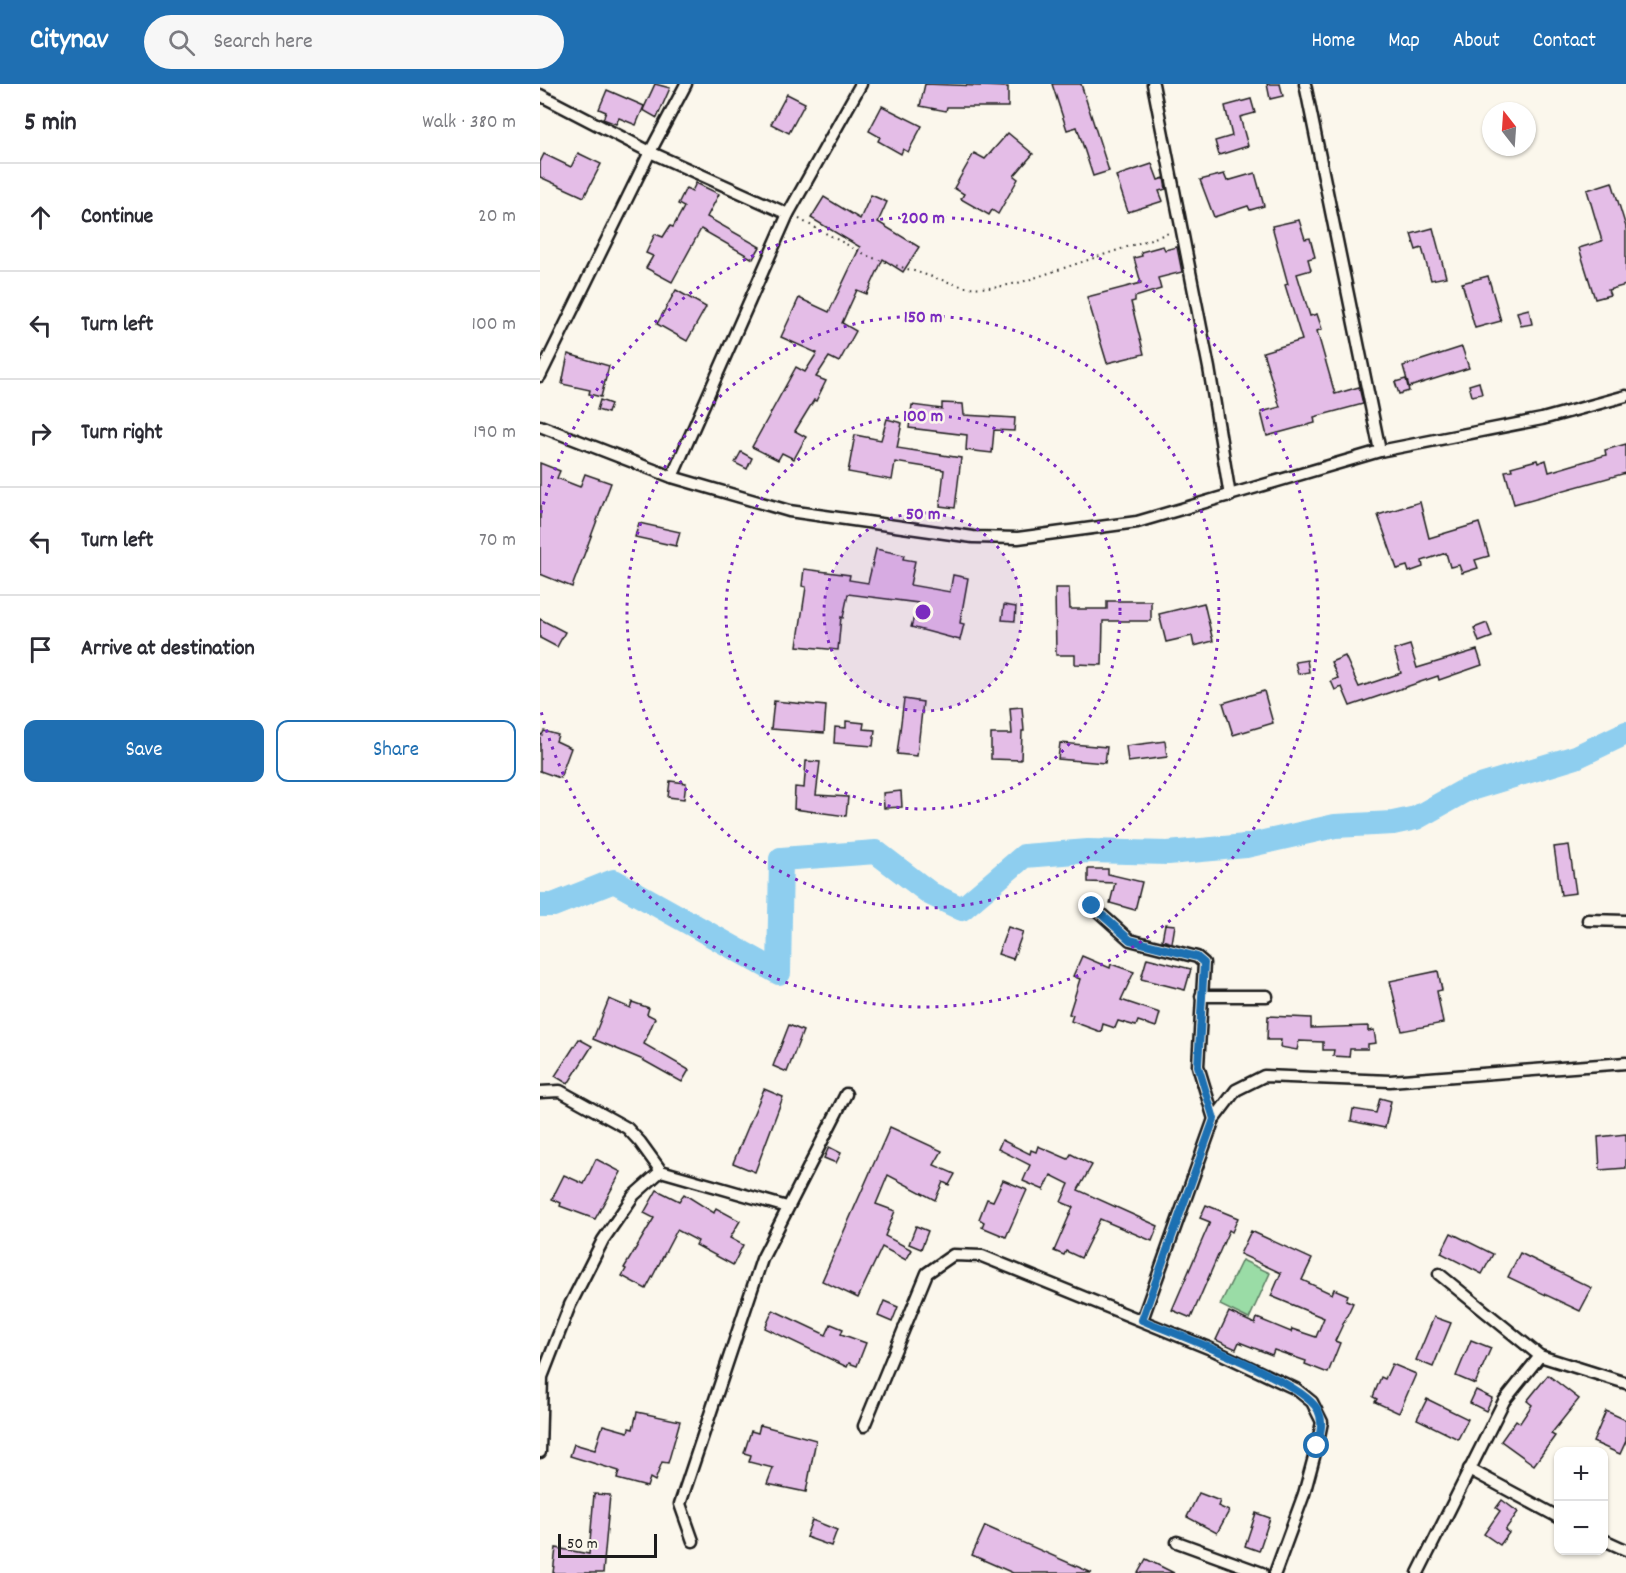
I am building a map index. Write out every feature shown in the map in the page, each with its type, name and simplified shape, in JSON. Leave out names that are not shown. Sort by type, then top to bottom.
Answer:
[{"type":"street","points":[[540,376],[686,84]]},
{"type":"street","points":[[672,477],[788,214],[861,84]]},
{"type":"street","points":[[1153,84],[1209,368],[1230,496]]},
{"type":"street","points":[[1305,84],[1380,452]]},
{"type":"street","points":[[540,95],[650,153],[788,214]]},
{"type":"street","points":[[540,426],[672,477],[789,510],[973,537],[1018,538],[1137,522],[1380,452],[1542,419],[1626,396]]},
{"type":"street","points":[[1092,906],[1130,940],[1197,957],[1204,963],[1198,1066],[1214,1119]]},
{"type":"street","points":[[1588,920],[1626,921]]},
{"type":"street","points":[[1201,996],[1268,996]]},
{"type":"street","points":[[1142,1320],[1214,1119],[1236,1090],[1264,1076],[1390,1081],[1626,1063]]},
{"type":"street","points":[[540,1092],[560,1091],[627,1128],[661,1172],[787,1207]]},
{"type":"street","points":[[693,1541],[680,1504],[762,1260],[846,1094]]},
{"type":"street","points":[[540,1452],[541,1377],[570,1305],[603,1240],[634,1196],[661,1172]]},
{"type":"street","points":[[864,1426],[927,1273],[952,1255],[982,1256],[1142,1320],[1296,1389],[1318,1411],[1322,1422],[1317,1446],[1304,1494],[1275,1573]]},
{"type":"street","points":[[1438,1274],[1540,1356],[1626,1383]]},
{"type":"street","points":[[1418,1573],[1504,1401],[1540,1356]]},
{"type":"street","points":[[1469,1469],[1554,1515]]},
{"type":"street","points":[[1177,1542],[1262,1573]]},
{"type":"street","points":[[1608,1542],[1626,1550]]},
{"type":"path","points":[[788,214],[870,257],[964,287],[993,288],[1023,282],[1181,229]]},
{"type":"green space","points":[[1242,1260],[1270,1273],[1249,1319],[1220,1305]]},
{"type":"building","points":[[655,84],[670,88],[657,118],[643,110]]},
{"type":"building","points":[[925,84],[1008,87],[1008,107],[947,107],[946,111],[920,106]]},
{"type":"building","points":[[1052,84],[1081,84],[1109,171],[1093,176],[1077,127],[1067,130]]},
{"type":"building","points":[[1267,84],[1280,84],[1283,96],[1270,99]]},
{"type":"building","points":[[607,90],[644,106],[636,125],[619,118],[616,124],[603,119],[606,112],[599,109]]},
{"type":"building","points":[[787,94],[805,103],[789,133],[771,124]]},
{"type":"building","points":[[1251,99],[1255,113],[1240,117],[1248,146],[1219,155],[1215,141],[1232,136],[1225,106]]},
{"type":"building","points":[[882,106],[922,126],[908,152],[903,149],[901,154],[878,141],[880,137],[869,131]]},
{"type":"building","points":[[1008,133],[1033,154],[1014,176],[1018,179],[998,214],[992,210],[989,215],[961,199],[964,194],[954,188],[974,153],[985,159]]},
{"type":"building","points":[[578,153],[601,164],[584,197],[540,177],[540,162],[544,154],[571,167]]},
{"type":"building","points":[[1152,164],[1158,180],[1164,178],[1166,189],[1159,191],[1163,201],[1128,212],[1116,176]]},
{"type":"building","points":[[1255,173],[1264,206],[1250,210],[1248,206],[1214,217],[1200,180],[1224,174],[1227,181]]},
{"type":"building","points":[[1612,182],[1626,227],[1626,285],[1608,290],[1610,295],[1595,299],[1579,248],[1602,241],[1587,190]]},
{"type":"building","points":[[696,183],[719,194],[707,217],[760,247],[753,259],[701,229],[672,282],[646,268],[653,256],[646,253],[655,234],[663,237],[670,226],[673,227],[684,207],[678,204],[686,188],[692,191]]},
{"type":"building","points":[[871,195],[887,202],[878,222],[919,247],[903,272],[883,259],[867,294],[857,290],[842,323],[856,331],[839,362],[829,357],[816,377],[826,381],[816,401],[814,400],[795,431],[806,437],[794,459],[782,453],[778,460],[752,447],[796,367],[805,372],[817,353],[781,337],[799,298],[829,312],[860,247],[811,218],[824,197],[860,219]]},
{"type":"building","points":[[1299,220],[1305,239],[1310,238],[1315,257],[1308,259],[1311,270],[1297,274],[1310,316],[1317,314],[1322,329],[1317,331],[1335,394],[1359,387],[1363,404],[1314,417],[1315,423],[1267,436],[1261,412],[1280,407],[1263,352],[1302,340],[1285,285],[1288,284],[1272,226]]},
{"type":"building","points":[[1433,228],[1446,277],[1431,280],[1422,248],[1416,250],[1411,234]]},
{"type":"building","points":[[1163,246],[1165,250],[1177,247],[1182,272],[1158,278],[1161,289],[1135,297],[1135,301],[1131,302],[1144,354],[1107,363],[1087,297],[1141,283],[1134,258],[1142,256],[1141,252]]},
{"type":"building","points":[[1488,276],[1501,321],[1475,328],[1462,283]]},
{"type":"building","points":[[676,290],[706,307],[687,341],[657,324]]},
{"type":"building","points":[[1529,309],[1532,324],[1521,326],[1517,312]]},
{"type":"building","points":[[1462,347],[1469,368],[1409,387],[1403,366]]},
{"type":"building","points":[[568,354],[609,366],[601,397],[589,394],[590,390],[562,384]]},
{"type":"building","points":[[1406,379],[1409,391],[1399,394],[1395,382]]},
{"type":"building","points":[[1479,382],[1482,394],[1472,396],[1469,385]]},
{"type":"building","points":[[600,400],[611,404],[608,413],[597,410]]},
{"type":"building","points":[[942,403],[963,404],[964,415],[1015,418],[1014,431],[994,430],[992,453],[966,450],[967,435],[909,428],[912,405],[942,409]]},
{"type":"building","points":[[887,419],[902,423],[897,448],[961,458],[955,508],[940,506],[944,470],[895,462],[892,480],[848,472],[855,435],[881,440]]},
{"type":"building","points":[[1626,444],[1626,473],[1514,504],[1505,471],[1512,470],[1511,467],[1546,460],[1549,472],[1606,455],[1605,450]]},
{"type":"building","points":[[741,452],[752,458],[747,469],[735,463]]},
{"type":"building","points":[[540,463],[560,471],[557,478],[580,487],[585,474],[611,483],[572,587],[540,574]]},
{"type":"building","points":[[1420,502],[1429,538],[1479,523],[1489,556],[1475,560],[1478,568],[1462,573],[1459,565],[1450,567],[1446,553],[1422,561],[1423,567],[1409,572],[1407,566],[1397,569],[1378,515]]},
{"type":"building","points":[[639,523],[680,532],[676,546],[635,537]]},
{"type":"building","points":[[876,549],[904,555],[903,559],[915,561],[910,585],[950,592],[953,575],[968,578],[960,623],[964,624],[960,640],[911,627],[918,603],[848,594],[843,618],[841,617],[838,650],[797,646],[806,587],[802,586],[804,569],[850,575],[849,580],[868,583]]},
{"type":"building","points":[[1055,588],[1069,588],[1070,609],[1107,609],[1107,601],[1151,601],[1151,621],[1103,621],[1102,665],[1075,664],[1075,655],[1056,655]]},
{"type":"building","points":[[1204,603],[1213,641],[1194,646],[1192,636],[1166,642],[1159,614]]},
{"type":"building","points":[[1004,605],[1016,607],[1015,621],[1002,620]]},
{"type":"building","points":[[540,619],[565,632],[557,647],[540,638]]},
{"type":"building","points":[[1487,623],[1492,637],[1479,642],[1474,628]]},
{"type":"building","points":[[1410,645],[1417,668],[1477,650],[1482,665],[1439,680],[1438,676],[1350,706],[1342,687],[1335,690],[1331,681],[1338,678],[1331,662],[1345,656],[1359,687],[1401,673],[1394,650]]},
{"type":"building","points":[[1307,660],[1309,672],[1298,674],[1295,662]]},
{"type":"building","points":[[1264,691],[1273,723],[1233,735],[1223,703]]},
{"type":"building","points":[[904,699],[923,702],[917,756],[897,754]]},
{"type":"building","points":[[774,701],[826,706],[824,733],[771,729]]},
{"type":"building","points":[[1022,707],[1024,731],[1022,731],[1021,760],[991,759],[991,734],[1012,734],[1010,708]]},
{"type":"building","points":[[846,721],[864,723],[863,729],[875,730],[873,746],[834,743],[835,727],[846,728]]},
{"type":"building","points":[[544,731],[558,735],[556,741],[571,748],[560,778],[540,771],[540,734],[542,735]]},
{"type":"building","points":[[1165,741],[1167,757],[1128,762],[1126,746]]},
{"type":"building","points":[[1060,743],[1107,747],[1105,763],[1058,759]]},
{"type":"building","points":[[806,761],[820,762],[816,795],[848,797],[846,816],[794,809],[795,787],[804,788]]},
{"type":"building","points":[[670,781],[686,783],[684,799],[668,797]]},
{"type":"building","points":[[901,791],[902,807],[884,808],[883,793]]},
{"type":"building","points":[[1569,845],[1576,893],[1561,895],[1554,847]]},
{"type":"building","points":[[1088,869],[1108,869],[1108,874],[1142,882],[1135,910],[1110,903],[1115,883],[1088,882]]},
{"type":"building","points":[[1165,924],[1175,925],[1172,943],[1162,940]]},
{"type":"building","points":[[1008,927],[1023,932],[1013,959],[998,954]]},
{"type":"building","points":[[1082,956],[1110,968],[1111,964],[1134,972],[1121,1000],[1160,1013],[1156,1027],[1138,1021],[1136,1026],[1118,1021],[1115,1028],[1103,1024],[1101,1032],[1071,1021],[1073,1015],[1069,1014],[1080,979],[1073,976]]},
{"type":"building","points":[[1147,958],[1191,969],[1185,990],[1141,979]]},
{"type":"building","points":[[1438,971],[1442,990],[1437,991],[1443,1023],[1402,1031],[1390,981]]},
{"type":"building","points":[[609,999],[630,1008],[632,1002],[649,1008],[647,1014],[655,1018],[644,1044],[689,1070],[682,1082],[641,1059],[593,1039]]},
{"type":"building","points":[[1268,1016],[1311,1018],[1311,1028],[1368,1026],[1368,1031],[1374,1030],[1376,1043],[1368,1044],[1368,1049],[1350,1049],[1349,1057],[1333,1056],[1334,1050],[1323,1050],[1323,1042],[1299,1041],[1297,1050],[1280,1047],[1281,1040],[1267,1040]]},
{"type":"building","points":[[789,1025],[803,1031],[787,1072],[773,1066]]},
{"type":"building","points":[[579,1039],[592,1046],[568,1084],[555,1076]]},
{"type":"building","points":[[764,1089],[783,1097],[755,1172],[733,1163]]},
{"type":"building","points":[[1380,1098],[1391,1101],[1385,1128],[1351,1121],[1353,1109],[1376,1113]]},
{"type":"building","points":[[890,1127],[942,1151],[934,1165],[955,1174],[949,1185],[943,1182],[935,1200],[888,1175],[876,1204],[895,1211],[885,1236],[912,1250],[906,1260],[882,1247],[858,1298],[822,1281]]},
{"type":"building","points":[[1626,1134],[1626,1168],[1600,1170],[1598,1137]]},
{"type":"building","points":[[1002,1140],[1030,1154],[1031,1150],[1036,1152],[1038,1146],[1068,1159],[1071,1154],[1092,1165],[1078,1190],[1158,1226],[1152,1241],[1100,1219],[1081,1258],[1066,1251],[1064,1255],[1054,1251],[1073,1207],[1061,1202],[1069,1184],[1051,1175],[1044,1190],[1023,1181],[1030,1165],[998,1149]]},
{"type":"building","points":[[829,1147],[841,1153],[836,1163],[824,1158]]},
{"type":"building","points":[[596,1159],[621,1172],[595,1219],[560,1206],[561,1203],[552,1199],[564,1175],[584,1184]]},
{"type":"building","points":[[1003,1180],[1027,1190],[1006,1237],[982,1227],[984,1222],[979,1219],[987,1199],[993,1201]]},
{"type":"building","points":[[657,1190],[679,1201],[684,1194],[714,1213],[716,1208],[740,1221],[730,1238],[743,1245],[733,1265],[696,1245],[698,1241],[677,1230],[646,1289],[622,1276],[626,1269],[624,1268],[654,1218],[644,1213]]},
{"type":"building","points":[[1206,1205],[1238,1218],[1232,1232],[1229,1230],[1191,1318],[1172,1310],[1210,1222],[1200,1218]]},
{"type":"building","points":[[916,1226],[928,1231],[921,1249],[909,1244]]},
{"type":"building","points":[[1251,1231],[1312,1259],[1302,1280],[1332,1294],[1334,1289],[1348,1295],[1346,1300],[1353,1303],[1335,1341],[1340,1343],[1328,1373],[1305,1364],[1306,1361],[1274,1350],[1272,1355],[1239,1342],[1236,1349],[1216,1340],[1229,1312],[1255,1324],[1257,1318],[1291,1332],[1292,1329],[1316,1337],[1324,1318],[1271,1296],[1281,1273],[1240,1254]]},
{"type":"building","points":[[1451,1233],[1493,1254],[1482,1274],[1441,1253]]},
{"type":"building","points":[[1520,1253],[1592,1288],[1580,1311],[1508,1277]]},
{"type":"building","points":[[884,1301],[898,1307],[892,1322],[878,1316]]},
{"type":"building","points":[[773,1310],[826,1335],[831,1324],[843,1329],[841,1334],[866,1343],[857,1366],[849,1363],[847,1367],[765,1328]]},
{"type":"building","points":[[1434,1317],[1451,1323],[1433,1367],[1416,1360]]},
{"type":"building","points":[[1471,1340],[1491,1348],[1475,1384],[1456,1376]]},
{"type":"building","points":[[1392,1364],[1416,1374],[1399,1413],[1375,1402],[1377,1399],[1373,1397],[1381,1377],[1385,1379]]},
{"type":"building","points":[[1548,1375],[1579,1399],[1551,1434],[1555,1436],[1534,1465],[1501,1441],[1516,1420],[1520,1423],[1532,1405],[1527,1401]]},
{"type":"building","points":[[1476,1390],[1492,1398],[1486,1411],[1470,1403]]},
{"type":"building","points":[[1427,1399],[1468,1419],[1458,1439],[1417,1419]]},
{"type":"building","points":[[1606,1411],[1626,1420],[1626,1441],[1620,1454],[1593,1442]]},
{"type":"building","points":[[637,1412],[680,1421],[668,1463],[662,1462],[655,1481],[650,1478],[647,1487],[617,1479],[619,1471],[570,1456],[574,1444],[595,1450],[603,1425],[628,1432],[629,1428],[633,1429]]},
{"type":"building","points":[[760,1425],[816,1440],[806,1492],[767,1484],[773,1468],[749,1462],[751,1455],[744,1453],[751,1431],[758,1433]]},
{"type":"building","points":[[1199,1493],[1220,1501],[1218,1506],[1229,1511],[1217,1533],[1187,1517]]},
{"type":"building","points":[[594,1494],[610,1495],[603,1573],[553,1573],[556,1548],[589,1554]]},
{"type":"building","points":[[1502,1500],[1518,1512],[1505,1530],[1509,1533],[1500,1545],[1484,1534],[1500,1511],[1496,1508]]},
{"type":"building","points":[[1256,1513],[1270,1518],[1259,1551],[1245,1546]]},
{"type":"building","points":[[812,1520],[837,1530],[831,1546],[806,1537]]},
{"type":"building","points":[[985,1526],[1092,1573],[1013,1573],[972,1555]]},
{"type":"building","points":[[1146,1559],[1174,1573],[1138,1573]]},
{"type":"waterway","points":[[540,905],[553,905],[614,881],[779,973],[781,859],[876,852],[931,894],[962,909],[1024,856],[1088,851],[1168,853],[1246,846],[1335,826],[1393,823],[1416,818],[1464,791],[1576,757],[1626,733]]},
{"type":"route","points":[[1092,906],[1130,940],[1197,957],[1204,963],[1198,1066],[1214,1119],[1142,1320],[1296,1389],[1312,1402],[1318,1411],[1322,1422],[1317,1446]]}]
